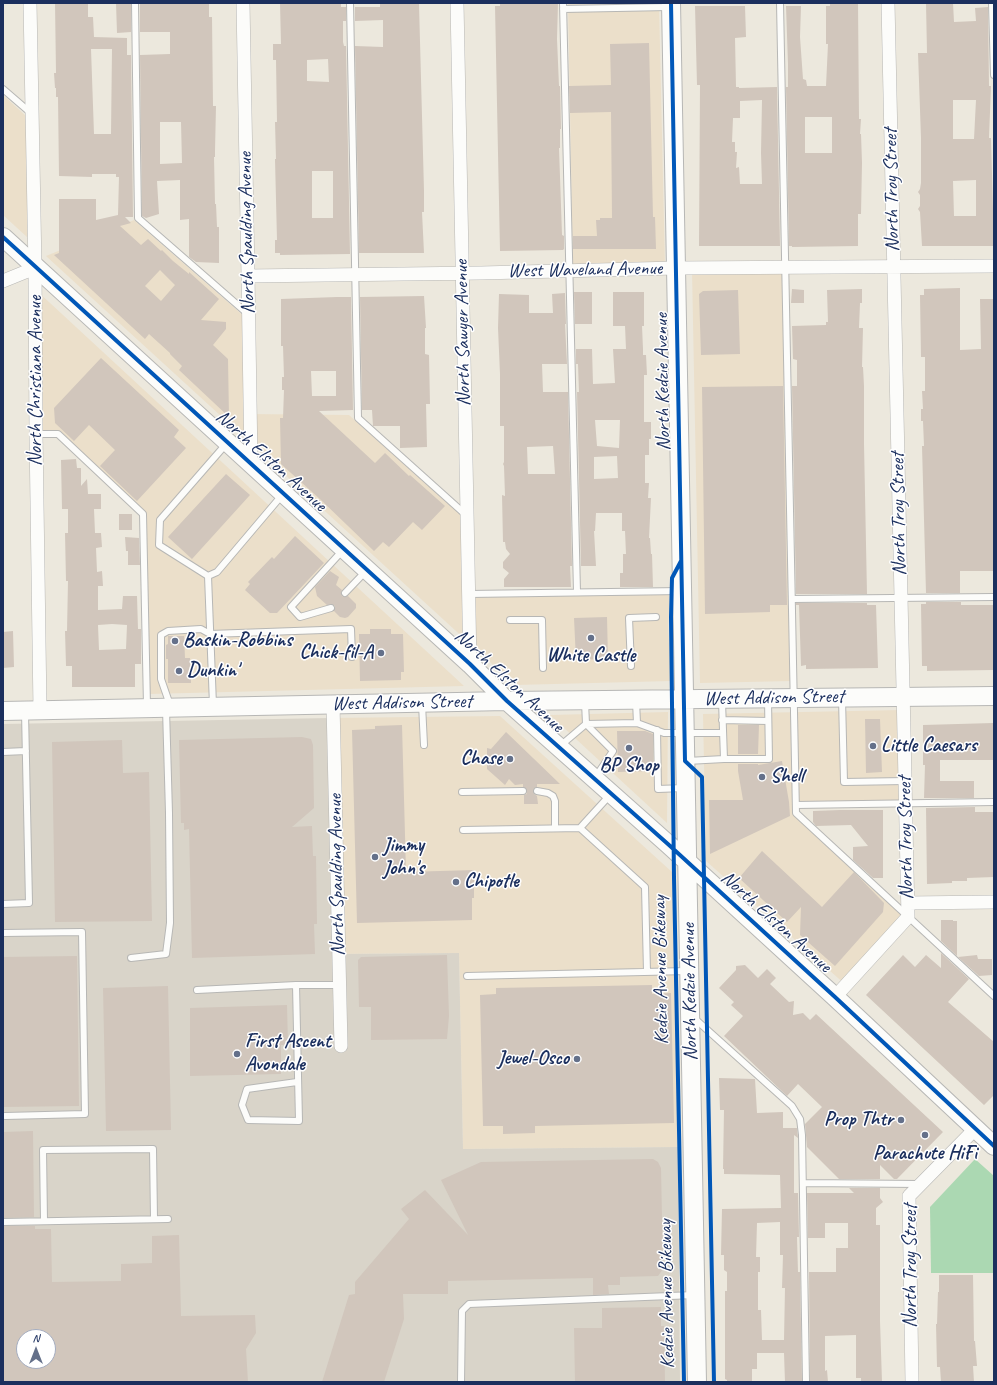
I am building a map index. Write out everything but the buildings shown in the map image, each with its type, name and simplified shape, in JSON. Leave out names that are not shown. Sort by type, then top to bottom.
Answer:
[{"type":"main road","name":"North Kedzie Avenue","points":[[672,5],[697,1382]]},
{"type":"main road","name":"North Elston Avenue","points":[[3,237],[35,268],[368,570],[470,664],[507,701],[835,997],[994,1146]]},
{"type":"main road","name":"West Addison Street","points":[[3,711],[422,702],[994,696]]},
{"type":"street","name":"North Christiana Avenue","points":[[30,3],[35,268],[36,434],[33,710]]},
{"type":"street","name":"North Spaulding Avenue","points":[[243,3],[249,314],[250,462]]},
{"type":"street","name":"North Sawyer Avenue","points":[[457,3],[470,664]]},
{"type":"street","name":"North Troy Street","points":[[835,997],[908,917],[888,3]]},
{"type":"street","name":"West Waveland Avenue","points":[[248,276],[676,268],[994,266]]},
{"type":"street","points":[[3,281],[35,268]]},
{"type":"street","name":"North Spaulding Avenue","points":[[333,704],[341,1046]]},
{"type":"street","points":[[908,903],[994,902]]},
{"type":"street","name":"North Troy Street","points":[[912,1382],[909,1196],[975,1129]]},
{"type":"lane","points":[[135,3],[138,218],[249,314]]},
{"type":"lane","points":[[350,3],[358,418],[467,516]]},
{"type":"lane","points":[[780,3],[796,813],[994,996]]},
{"type":"lane","points":[[992,3],[994,75]]},
{"type":"lane","points":[[577,592],[563,6],[672,5]]},
{"type":"lane","points":[[3,89],[32,115]]},
{"type":"lane","points":[[36,434],[58,434],[143,514],[147,708]]},
{"type":"lane","points":[[208,576],[159,545],[160,520],[228,442]]},
{"type":"lane","points":[[208,576],[217,572],[284,493]]},
{"type":"lane","points":[[331,608],[300,617],[291,607],[344,549]]},
{"type":"lane","points":[[345,593],[368,570]]},
{"type":"lane","points":[[208,576],[213,707]]},
{"type":"lane","points":[[468,594],[682,591]]},
{"type":"lane","points":[[792,599],[994,597]]},
{"type":"lane","points":[[631,666],[628,618],[656,617]]},
{"type":"lane","points":[[510,620],[542,620],[543,668]]},
{"type":"lane","points":[[131,958],[166,954],[170,915],[168,708],[161,679],[162,635],[168,631],[201,629],[210,634],[351,629],[352,657]]},
{"type":"lane","points":[[842,697],[844,782],[905,781]]},
{"type":"lane","points":[[722,698],[724,759]]},
{"type":"lane","points":[[685,761],[769,759],[768,698]]},
{"type":"lane","points":[[636,699],[637,723]]},
{"type":"lane","points":[[585,700],[586,724],[613,751],[594,779]]},
{"type":"lane","points":[[422,702],[424,745]]},
{"type":"lane","points":[[3,904],[29,903],[26,751],[33,710]]},
{"type":"lane","points":[[722,720],[768,721]]},
{"type":"lane","points":[[559,747],[586,724],[637,723],[664,733],[722,733]]},
{"type":"lane","points":[[657,730],[658,789],[686,787]]},
{"type":"lane","points":[[3,752],[26,751]]},
{"type":"lane","points":[[462,792],[524,791]]},
{"type":"lane","points":[[537,791],[548,793],[553,796],[555,801],[556,828]]},
{"type":"lane","points":[[580,828],[611,794]]},
{"type":"lane","points":[[796,805],[994,802]]},
{"type":"lane","points":[[463,830],[580,828],[644,887],[647,972]]},
{"type":"lane","points":[[3,933],[82,932],[85,1114],[5,1116]]},
{"type":"lane","points":[[467,976],[689,971]]},
{"type":"lane","points":[[197,990],[296,985],[339,985]]},
{"type":"lane","points":[[296,985],[299,1121],[248,1120],[242,1105],[247,1089],[297,1082]]},
{"type":"lane","points":[[690,1015],[792,1106],[800,1119],[802,1135],[806,1382]]},
{"type":"lane","points":[[44,1221],[43,1150],[153,1149],[154,1219]]},
{"type":"lane","points":[[803,1183],[921,1184]]},
{"type":"lane","points":[[3,1222],[168,1219]]},
{"type":"lane","points":[[461,1382],[462,1311],[469,1304],[696,1294]]},
{"type":"shaded area","points":[[568,3],[659,3],[665,267],[573,269]]},
{"type":"shaded area","points":[[3,95],[27,117],[27,237],[3,215]]},
{"type":"shaded area","points":[[134,220],[246,318],[246,414],[349,415],[469,522],[470,591],[670,589],[668,626],[671,681],[515,685],[46,256]]},
{"type":"shaded area","points":[[783,268],[792,681],[700,683],[692,270]]},
{"type":"shaded area","points":[[36,290],[464,686],[149,694],[145,514],[59,432],[38,432]]},
{"type":"shaded area","points":[[902,710],[903,801],[798,803],[798,812],[910,916],[847,986],[706,861],[703,714]]},
{"type":"shaded area","points":[[668,712],[667,823],[550,715]]},
{"type":"shaded area","points":[[500,716],[672,872],[678,1147],[463,1149],[459,953],[336,954],[330,718]]},
{"type":"shaded area","points":[[330,718],[336,954],[459,953],[463,1149],[678,1147],[680,1382],[3,1382],[3,724]]},
{"type":"green space","points":[[975,1159],[994,1176],[994,1273],[931,1273],[930,1207]]},
{"type":"cycle path","points":[[671,3],[685,761],[702,777],[714,1382]]},
{"type":"cycle path","points":[[3,237],[470,664],[507,701],[669,845],[835,997],[994,1146]]},
{"type":"cycle path","name":"Kedzie Avenue Bikeway","points":[[681,561],[672,578],[671,617],[674,878],[684,1382]]},
{"type":"place","name":"White Castle","points":[[591,638]]},
{"type":"place","name":"Baskin-Robbins","points":[[175,641]]},
{"type":"place","name":"Chick-fil-A","points":[[381,653]]},
{"type":"place","name":"Dunkin'","points":[[179,671]]},
{"type":"place","name":"Little Caesars","points":[[873,746]]},
{"type":"place","name":"BP Shop","points":[[629,748]]},
{"type":"place","name":"Chase","points":[[510,759]]},
{"type":"place","name":"Shell","points":[[762,777]]},
{"type":"place","name":"Jimmy John's","points":[[375,857]]},
{"type":"place","name":"Chipotle","points":[[456,882]]},
{"type":"place","name":"First Ascent Avondale","points":[[237,1054]]},
{"type":"place","name":"Jewel-Osco","points":[[577,1059]]},
{"type":"place","name":"Prop Thtr","points":[[901,1120]]},
{"type":"place","name":"Parachute HiFi","points":[[925,1135]]}]
